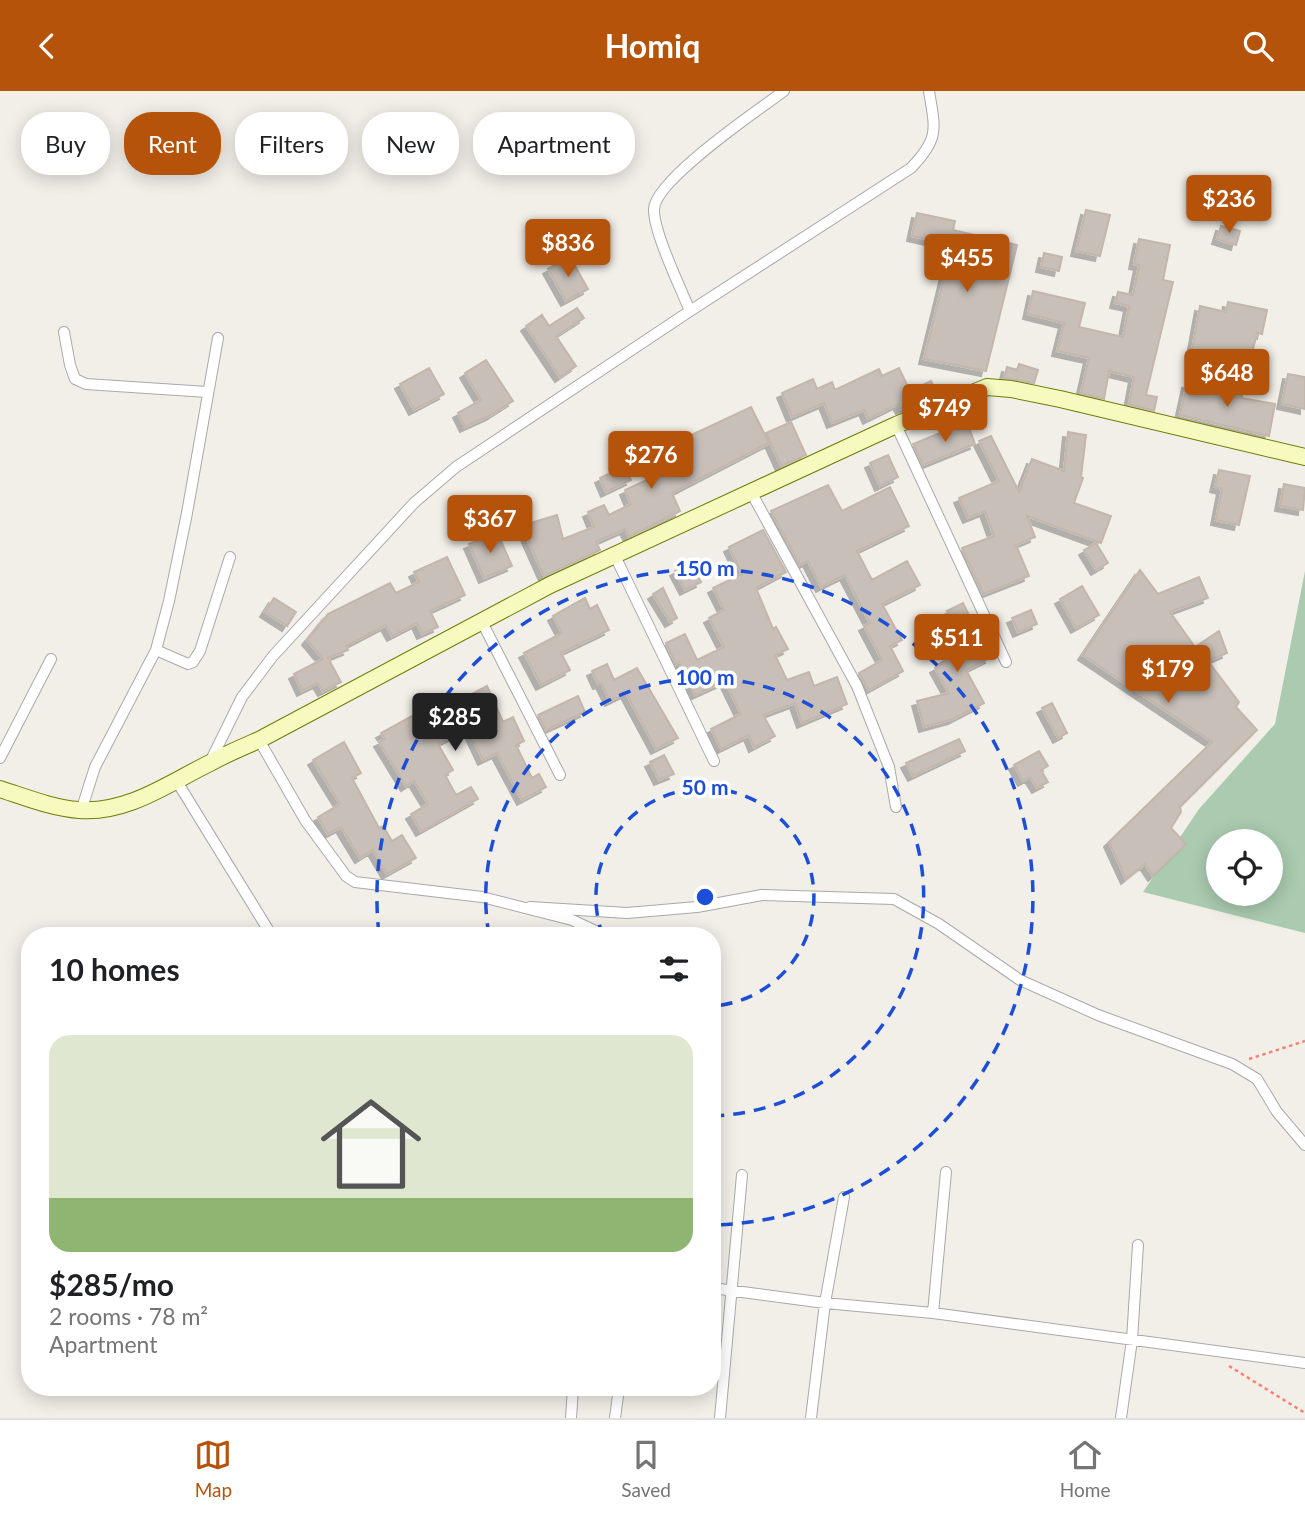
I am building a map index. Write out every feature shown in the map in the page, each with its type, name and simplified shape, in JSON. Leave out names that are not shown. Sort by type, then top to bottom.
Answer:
[{"type":"street","points":[[690,311],[657,228],[654,208],[657,199],[661,190],[702,153],[783,91]]},
{"type":"street","points":[[211,762],[242,697],[273,656],[414,503],[456,467],[911,168],[926,153],[934,137],[929,91]]},
{"type":"street","points":[[64,332],[75,379],[86,384],[207,391]]},
{"type":"street","points":[[81,811],[95,767],[156,650],[187,513],[218,338]]},
{"type":"street","points":[[0,789],[81,811],[109,808],[140,799],[259,740],[550,585],[896,425],[987,387],[1011,389],[1305,457]]},
{"type":"street","points":[[896,425],[1006,662]]},
{"type":"street","points":[[751,492],[857,686],[890,767],[896,807]]},
{"type":"street","points":[[615,556],[714,761]]},
{"type":"street","points":[[156,650],[188,664],[193,662],[200,651],[230,557]]},
{"type":"street","points":[[482,622],[560,775]]},
{"type":"street","points":[[0,758],[51,659]]},
{"type":"street","points":[[259,740],[305,820],[346,876],[355,882],[482,897],[530,907],[587,927]]},
{"type":"street","points":[[176,781],[266,927]]},
{"type":"street","points":[[530,907],[626,913],[697,907],[762,895],[894,899],[939,924],[1020,980],[1098,1015],[1233,1064],[1256,1079],[1277,1112],[1305,1145]]},
{"type":"street","points":[[933,1313],[946,1172]]},
{"type":"street","points":[[720,1418],[742,1175]]},
{"type":"street","points":[[811,1418],[825,1304],[844,1197]]},
{"type":"street","points":[[1121,1418],[1132,1341],[1138,1245]]},
{"type":"street","points":[[721,1289],[825,1304],[933,1313],[1305,1363]]},
{"type":"street","points":[[571,1418],[572,1396]]},
{"type":"street","points":[[615,1418],[618,1396]]},
{"type":"path","points":[[1233,1064],[1305,1041]]},
{"type":"path","points":[[1223,1363],[1305,1413]]},
{"type":"green space","points":[[1305,571],[1305,933],[1143,892],[1199,809],[1275,724]]},
{"type":"building","points":[[1086,210],[1110,215],[1100,256],[1076,251]]},
{"type":"building","points":[[917,213],[955,221],[953,230],[1017,245],[986,371],[924,359],[952,245],[912,236]]},
{"type":"building","points":[[1221,226],[1240,231],[1236,245],[1217,239]]},
{"type":"building","points":[[1139,239],[1170,245],[1163,280],[1173,282],[1146,395],[1157,397],[1154,411],[1129,404],[1134,377],[1109,371],[1104,399],[1081,393],[1089,358],[1057,351],[1064,323],[1028,314],[1033,291],[1085,303],[1079,327],[1123,337],[1129,306],[1115,303],[1118,292],[1133,295],[1139,265],[1134,264]]},
{"type":"building","points":[[1044,253],[1062,257],[1059,271],[1041,267]]},
{"type":"building","points":[[570,257],[588,289],[566,301],[548,269]]},
{"type":"building","points":[[1228,302],[1267,310],[1262,334],[1257,333],[1248,369],[1191,356],[1200,306],[1226,312]]},
{"type":"building","points":[[577,308],[584,318],[556,336],[576,366],[560,377],[526,326],[542,315],[549,326]]},
{"type":"building","points":[[486,360],[513,401],[465,427],[458,413],[481,400],[465,373]]},
{"type":"building","points":[[1019,364],[1038,370],[1034,383],[1004,378],[1007,367],[1017,370]]},
{"type":"building","points":[[429,368],[444,394],[414,410],[400,384]]},
{"type":"building","points":[[899,368],[910,391],[931,381],[938,396],[901,409],[898,404],[868,419],[864,410],[832,423],[824,403],[792,417],[782,393],[813,379],[817,389],[832,382],[835,390],[879,369],[882,376]]},
{"type":"building","points":[[1288,374],[1305,377],[1305,409],[1282,404]]},
{"type":"building","points":[[1187,383],[1275,404],[1269,436],[1180,415]]},
{"type":"building","points":[[751,407],[769,443],[672,493],[680,511],[629,537],[625,529],[596,542],[600,550],[544,576],[524,525],[557,515],[563,539],[594,527],[588,512],[604,505],[609,515],[631,504],[625,490],[664,472],[655,452]]},
{"type":"building","points":[[791,422],[806,455],[781,466],[766,433]]},
{"type":"building","points":[[967,422],[975,444],[923,465],[913,444]]},
{"type":"building","points":[[1068,432],[1086,435],[1083,478],[1074,503],[1111,516],[1101,543],[1027,516],[1035,537],[1016,545],[1029,576],[983,594],[962,548],[994,536],[985,511],[968,518],[959,498],[999,481],[979,441],[991,436],[1019,492],[1032,459],[1064,471]]},
{"type":"building","points":[[888,455],[898,477],[880,486],[870,463]]},
{"type":"building","points":[[625,466],[631,480],[606,492],[600,478]]},
{"type":"building","points":[[1219,470],[1250,476],[1239,525],[1216,520],[1222,489],[1215,487]]},
{"type":"building","points":[[1284,484],[1305,488],[1303,510],[1280,506]]},
{"type":"building","points":[[828,485],[842,511],[890,487],[909,526],[857,551],[872,580],[907,561],[920,585],[882,604],[902,640],[890,646],[903,671],[869,690],[859,673],[882,660],[864,626],[870,623],[845,575],[821,587],[808,561],[800,565],[771,511]]},
{"type":"building","points":[[763,530],[786,572],[756,588],[773,629],[776,627],[788,649],[775,655],[787,680],[809,672],[814,686],[837,677],[847,704],[802,723],[795,703],[763,715],[775,736],[754,747],[749,735],[721,749],[711,729],[741,714],[725,681],[695,695],[666,643],[685,634],[697,660],[724,647],[709,618],[724,610],[713,588],[742,574],[729,547]]},
{"type":"building","points":[[497,532],[512,566],[484,578],[469,544]]},
{"type":"building","points":[[1096,543],[1108,563],[1096,570],[1084,550]]},
{"type":"building","points":[[447,557],[465,595],[430,611],[438,627],[422,634],[417,623],[392,636],[386,625],[346,646],[348,650],[328,658],[341,682],[323,691],[318,683],[302,691],[294,674],[323,659],[307,640],[328,614],[390,583],[396,593],[419,582],[414,572]]},
{"type":"building","points":[[690,563],[701,582],[685,590],[675,571]]},
{"type":"building","points":[[1140,570],[1158,594],[1199,577],[1208,598],[1170,612],[1195,647],[1219,631],[1227,653],[1208,661],[1239,702],[1236,707],[1257,730],[1180,807],[1181,812],[1171,828],[1186,844],[1153,876],[1145,864],[1126,879],[1109,842],[1212,742],[1083,655]]},
{"type":"building","points":[[1082,586],[1099,615],[1076,628],[1060,599]]},
{"type":"building","points":[[663,588],[677,618],[670,622],[653,594]]},
{"type":"building","points":[[274,598],[296,612],[287,626],[265,612]]},
{"type":"building","points":[[585,598],[590,609],[597,605],[609,630],[561,653],[570,670],[541,685],[524,653],[562,633],[553,616]]},
{"type":"building","points":[[963,603],[990,658],[966,670],[984,703],[953,719],[924,727],[917,701],[949,693],[935,668],[946,662],[944,659],[954,653],[950,646],[961,640],[947,611]]},
{"type":"building","points":[[1031,610],[1037,624],[1018,632],[1012,618]]},
{"type":"building","points":[[607,664],[614,680],[637,668],[678,738],[656,749],[626,693],[610,701],[601,683],[598,684],[592,671]]},
{"type":"building","points":[[487,686],[503,722],[513,717],[524,741],[516,745],[532,778],[539,774],[546,787],[522,800],[497,753],[483,760],[468,728],[438,744],[453,770],[445,775],[456,795],[471,787],[478,799],[421,831],[411,814],[428,804],[414,781],[406,786],[379,742],[385,739],[381,733],[423,710],[427,718]]},
{"type":"building","points":[[578,696],[585,712],[546,730],[538,715]]},
{"type":"building","points":[[1052,703],[1067,733],[1058,738],[1042,708]]},
{"type":"building","points":[[959,739],[965,751],[913,776],[906,763]]},
{"type":"building","points":[[344,742],[361,773],[352,778],[379,828],[383,826],[392,841],[402,835],[416,858],[387,874],[373,850],[360,858],[341,827],[328,834],[318,817],[340,804],[313,760]]},
{"type":"building","points":[[1039,751],[1048,766],[1041,770],[1048,782],[1037,788],[1030,777],[1023,781],[1014,765]]},
{"type":"building","points":[[664,755],[674,774],[659,780],[650,762]]}]
